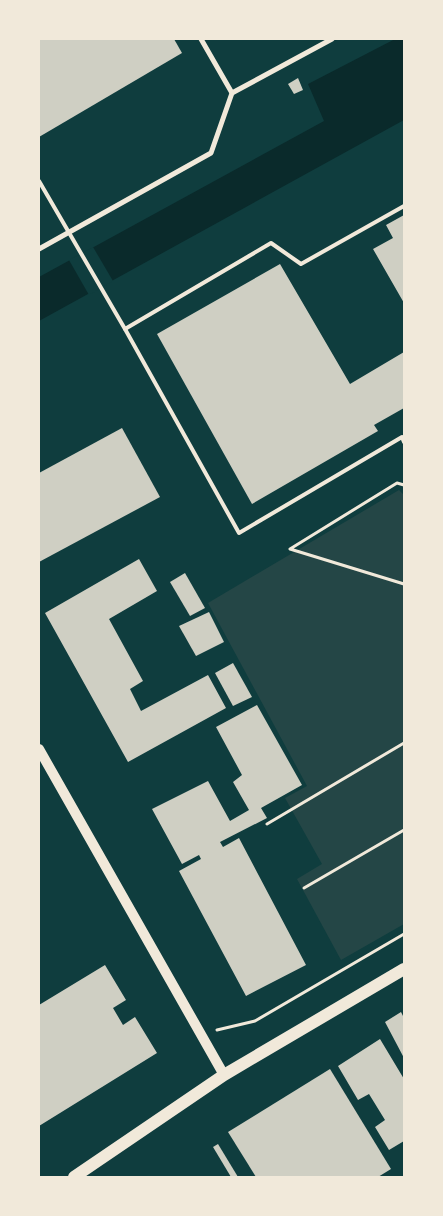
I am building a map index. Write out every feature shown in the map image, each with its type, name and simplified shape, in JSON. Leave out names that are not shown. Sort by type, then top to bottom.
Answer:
[{"type":"main road","points":[[39,749],[224,1075]]},
{"type":"main road","points":[[74,1177],[224,1075],[404,969]]},
{"type":"street","points":[[201,39],[232,93]]},
{"type":"street","points":[[39,249],[211,152],[232,93],[332,39]]},
{"type":"lane","points":[[39,181],[114,309],[239,533],[403,438]]},
{"type":"lane","points":[[125,329],[271,243],[301,264],[404,206]]},
{"type":"path","points":[[404,485],[397,482],[290,549],[404,584]]},
{"type":"path","points":[[267,824],[404,743]]},
{"type":"path","points":[[304,888],[404,830]]},
{"type":"path","points":[[200,1034],[255,1021],[404,934]]},
{"type":"shaded area","points":[[395,39],[404,39],[404,120],[39,321],[39,277],[324,121],[308,84]]},
{"type":"shaded area","points":[[399,490],[404,495],[404,924],[341,960],[297,879],[322,864],[285,798],[307,786],[208,603]]},
{"type":"pier","points":[[93,247],[113,281],[89,295],[69,260]]},
{"type":"building","points":[[39,39],[174,39],[182,53],[39,137]]},
{"type":"building","points":[[298,78],[303,90],[294,94],[288,84]]},
{"type":"building","points":[[404,215],[404,303],[373,249],[393,238],[386,225]]},
{"type":"building","points":[[280,264],[350,384],[404,352],[404,408],[374,425],[378,431],[252,504],[157,334]]},
{"type":"building","points":[[122,428],[160,497],[39,562],[39,473]]},
{"type":"building","points":[[139,559],[157,591],[109,619],[143,681],[130,689],[141,711],[208,675],[226,708],[128,762],[45,613]]},
{"type":"building","points":[[185,573],[205,608],[190,616],[170,582]]},
{"type":"building","points":[[209,612],[224,642],[196,656],[179,626]]},
{"type":"building","points":[[233,663],[252,697],[233,706],[215,673]]},
{"type":"building","points":[[257,705],[302,785],[261,808],[267,818],[220,842],[223,847],[239,838],[306,965],[246,996],[179,871],[201,859],[199,855],[182,864],[152,809],[208,781],[230,821],[249,810],[233,782],[242,775],[216,727]]},
{"type":"building","points":[[105,965],[126,1000],[113,1008],[123,1025],[135,1017],[157,1053],[39,1126],[39,1005]]},
{"type":"building","points":[[401,1012],[404,1015],[404,1058],[385,1022]]},
{"type":"building","points":[[380,1039],[404,1079],[404,1141],[389,1150],[375,1127],[385,1120],[369,1094],[358,1100],[338,1066]]},
{"type":"building","points":[[330,1069],[391,1169],[378,1177],[256,1177],[228,1132]]},
{"type":"building","points":[[218,1144],[238,1177],[231,1177],[213,1147]]}]
